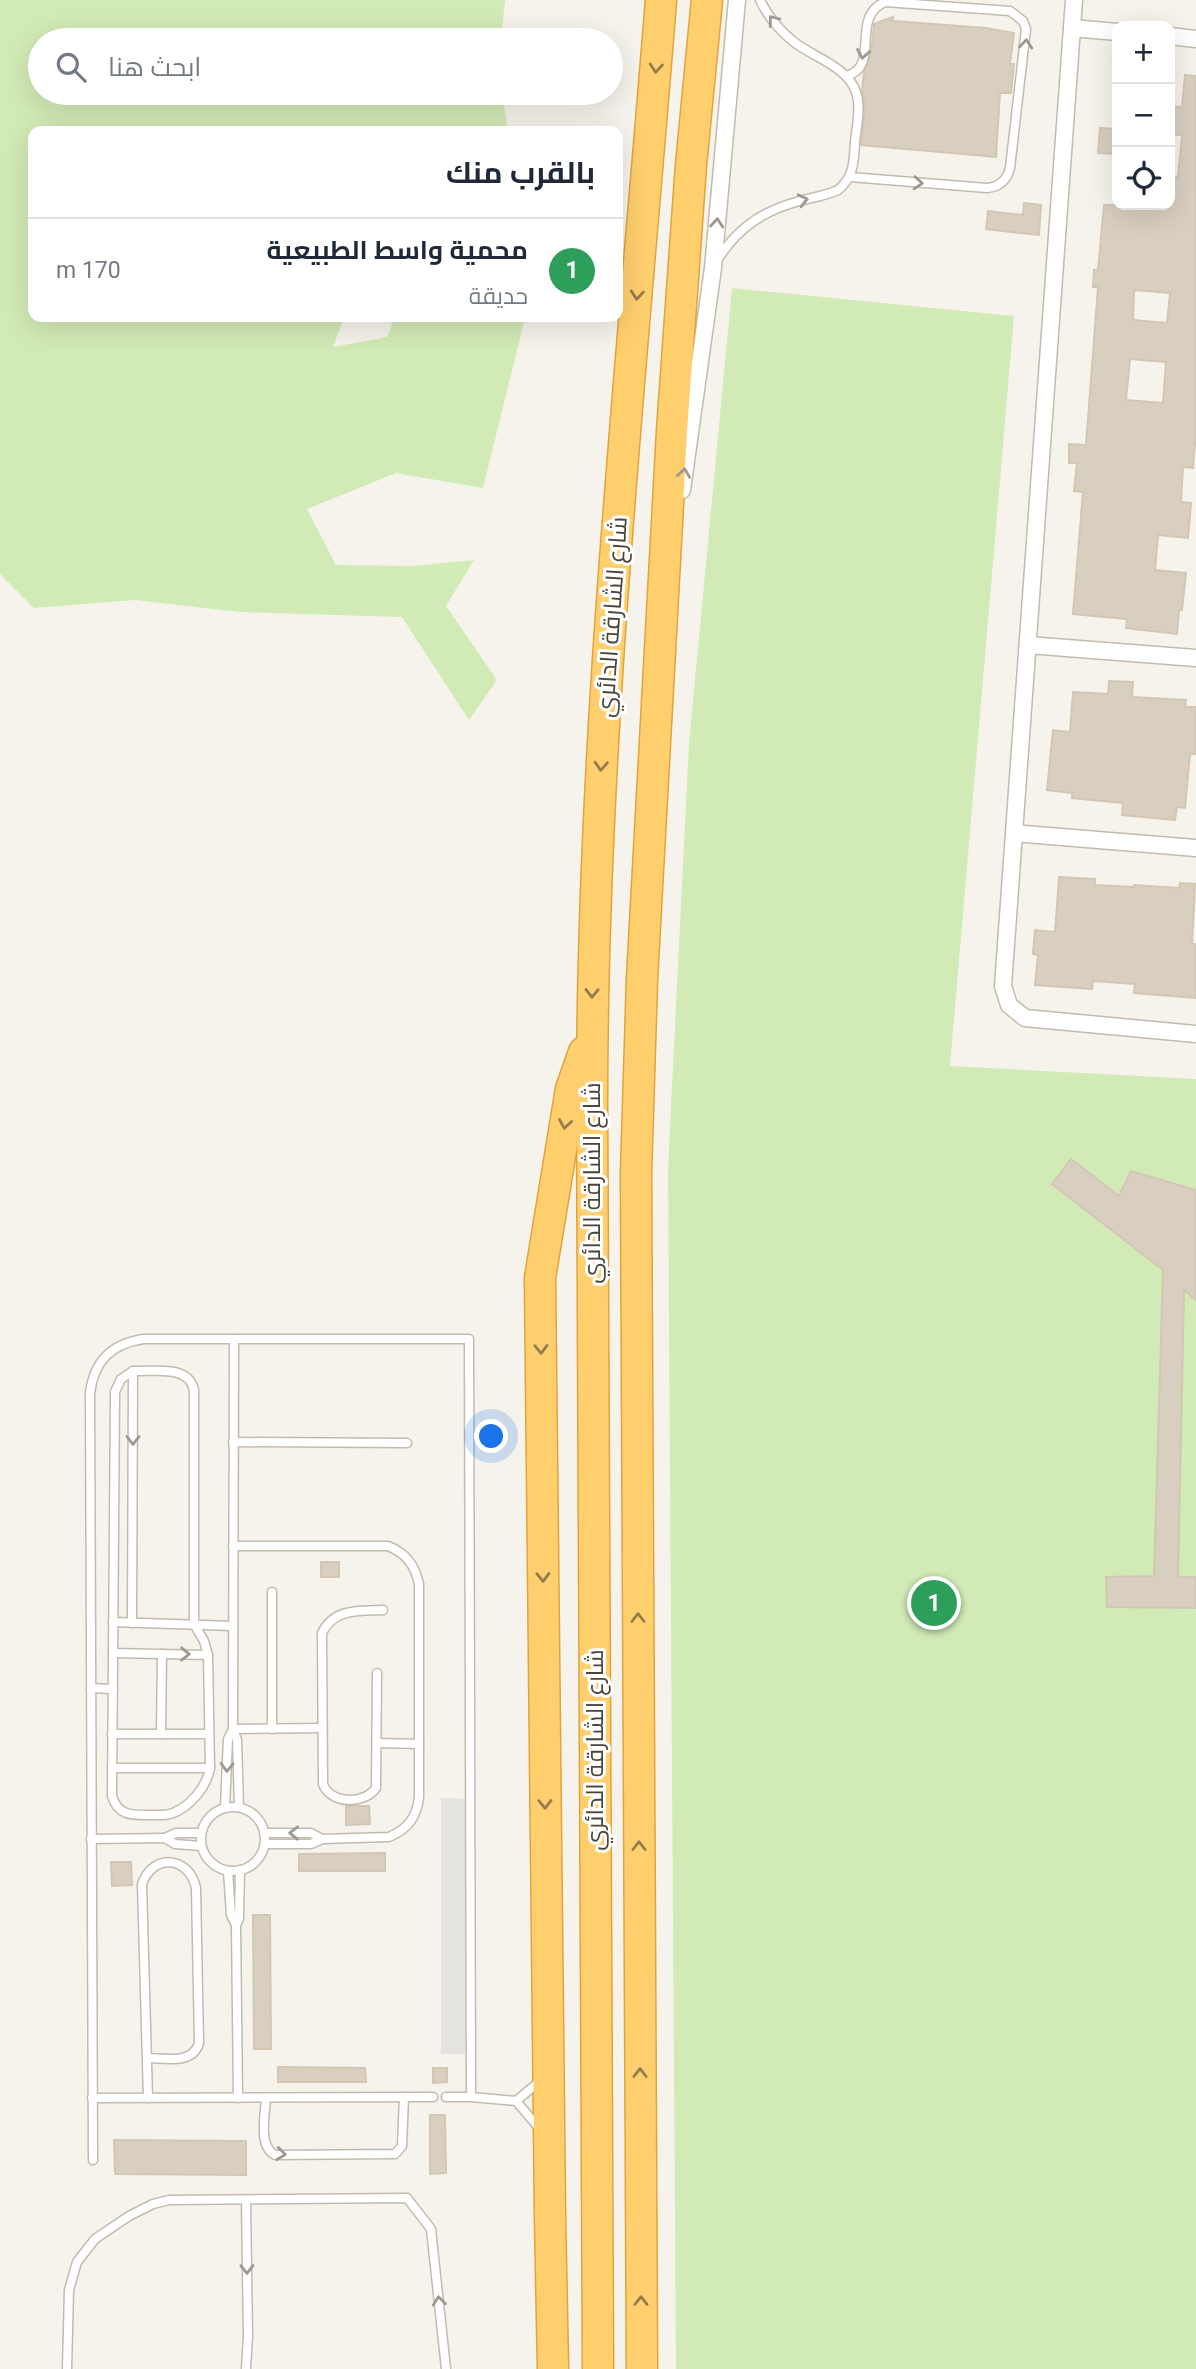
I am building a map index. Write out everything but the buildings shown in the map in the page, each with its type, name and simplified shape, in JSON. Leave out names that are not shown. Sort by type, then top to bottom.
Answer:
[{"type":"highway","name":"شارع الشارقة الدائري","points":[[598,2369],[592,1035],[594,919],[601,763],[661,0]]},
{"type":"highway","name":"شارع الشارقة الدائري","points":[[642,2369],[636,1174],[642,979],[665,564],[690,178],[707,0]]},
{"type":"highway","points":[[551,2362],[540,1278],[570,1089],[592,1035]]},
{"type":"street","points":[[665,564],[683,482],[713,268],[737,0]]},
{"type":"street","points":[[1074,0],[1003,986],[1009,1005],[1016,1013],[1035,1020],[1196,1034]]},
{"type":"street","points":[[1073,28],[1112,32]]},
{"type":"street","points":[[1175,37],[1196,39]]},
{"type":"street","points":[[1028,645],[1196,658]]},
{"type":"street","points":[[1014,833],[1196,848]]},
{"type":"lane","points":[[713,268],[733,237],[747,224],[778,207],[838,190],[850,177],[853,169],[859,104],[853,84],[846,76],[785,34],[773,23],[760,0]]},
{"type":"lane","points":[[846,76],[862,65],[869,16],[878,5],[885,2],[1010,11],[1023,21],[1027,29],[1009,175],[1000,184],[987,188],[850,177]]},
{"type":"lane","points":[[234,1339],[233,1728],[237,1740],[239,1807]]},
{"type":"lane","points":[[93,2160],[90,1393],[97,1366],[105,1355],[116,1346],[129,1341],[469,1339],[471,2097]]},
{"type":"lane","points":[[132,1623],[133,1371]]},
{"type":"lane","points":[[133,1371],[178,1372],[189,1378],[192,1384],[194,1624],[208,1655],[210,1768],[204,1787],[171,1814],[129,1815],[116,1806],[112,1796],[114,1392],[121,1379],[133,1371]]},
{"type":"lane","points":[[233,1442],[407,1443]]},
{"type":"lane","points":[[233,1546],[377,1545],[397,1550],[406,1556],[417,1574],[419,1584],[419,1797],[414,1818],[399,1833],[378,1839],[322,1839],[311,1844],[265,1844]]},
{"type":"lane","points":[[272,1592],[272,1729]]},
{"type":"lane","points":[[377,1673],[377,1783],[372,1793],[362,1798],[333,1797],[328,1794],[323,1784],[322,1633],[331,1619],[346,1612],[383,1610]]},
{"type":"lane","points":[[113,1622],[233,1626]]},
{"type":"lane","points":[[113,1653],[208,1655]]},
{"type":"lane","points":[[161,1734],[162,1654]]},
{"type":"lane","points":[[91,1688],[113,1689]]},
{"type":"lane","points":[[233,1728],[322,1728]]},
{"type":"lane","points":[[225,1807],[228,1739],[233,1728]]},
{"type":"lane","points":[[112,1734],[209,1734]]},
{"type":"lane","points":[[377,1743],[419,1744]]},
{"type":"lane","points":[[112,1768],[210,1768]]},
{"type":"lane","points":[[225,1807],[239,1807],[256,1816],[264,1833],[265,1844],[256,1861],[240,1870],[228,1871],[211,1863],[201,1846],[201,1833],[209,1816],[225,1807]]},
{"type":"lane","points":[[91,1839],[165,1838],[176,1833],[201,1833]]},
{"type":"lane","points":[[264,1833],[311,1833],[322,1839]]},
{"type":"lane","points":[[165,1838],[175,1844],[201,1846]]},
{"type":"lane","points":[[147,2058],[189,2057],[196,2052],[199,2043],[196,1888],[190,1872],[175,1863],[158,1865],[145,1876],[142,1884],[148,2098]]},
{"type":"lane","points":[[238,2098],[236,1925],[240,1915],[240,1870]]},
{"type":"lane","points":[[228,1871],[231,1916],[236,1925]]},
{"type":"lane","points":[[446,2097],[516,2101],[535,2087],[548,2072]]},
{"type":"lane","points":[[266,2098],[265,2143],[268,2151],[275,2155],[394,2154],[401,2146],[404,2097]]},
{"type":"lane","points":[[92,2098],[433,2097]]},
{"type":"lane","points":[[516,2101],[537,2124],[549,2143]]},
{"type":"lane","points":[[67,2369],[72,2276],[77,2262],[94,2239],[129,2216],[153,2204],[169,2200],[407,2198],[430,2229],[446,2369]]},
{"type":"lane","points":[[246,2200],[246,2369]]},
{"type":"green space","points":[[0,0],[505,0],[502,28],[28,28],[28,105],[504,105],[507,126],[28,126],[28,322],[342,322],[333,347],[387,337],[393,322],[524,322],[483,488],[396,473],[307,509],[336,565],[412,566],[474,560],[446,606],[497,680],[469,720],[402,617],[240,612],[135,600],[34,608],[0,574]]},
{"type":"green space","points":[[732,288],[1014,316],[950,1066],[1196,1079],[1196,2369],[676,2369],[668,1169],[689,744]]},
{"type":"shaded area","points":[[441,1798],[466,1799],[465,2054],[441,2054]]},
{"type":"place","name":"محمية واسط الطبيعية","points":[[934,1603]]}]
